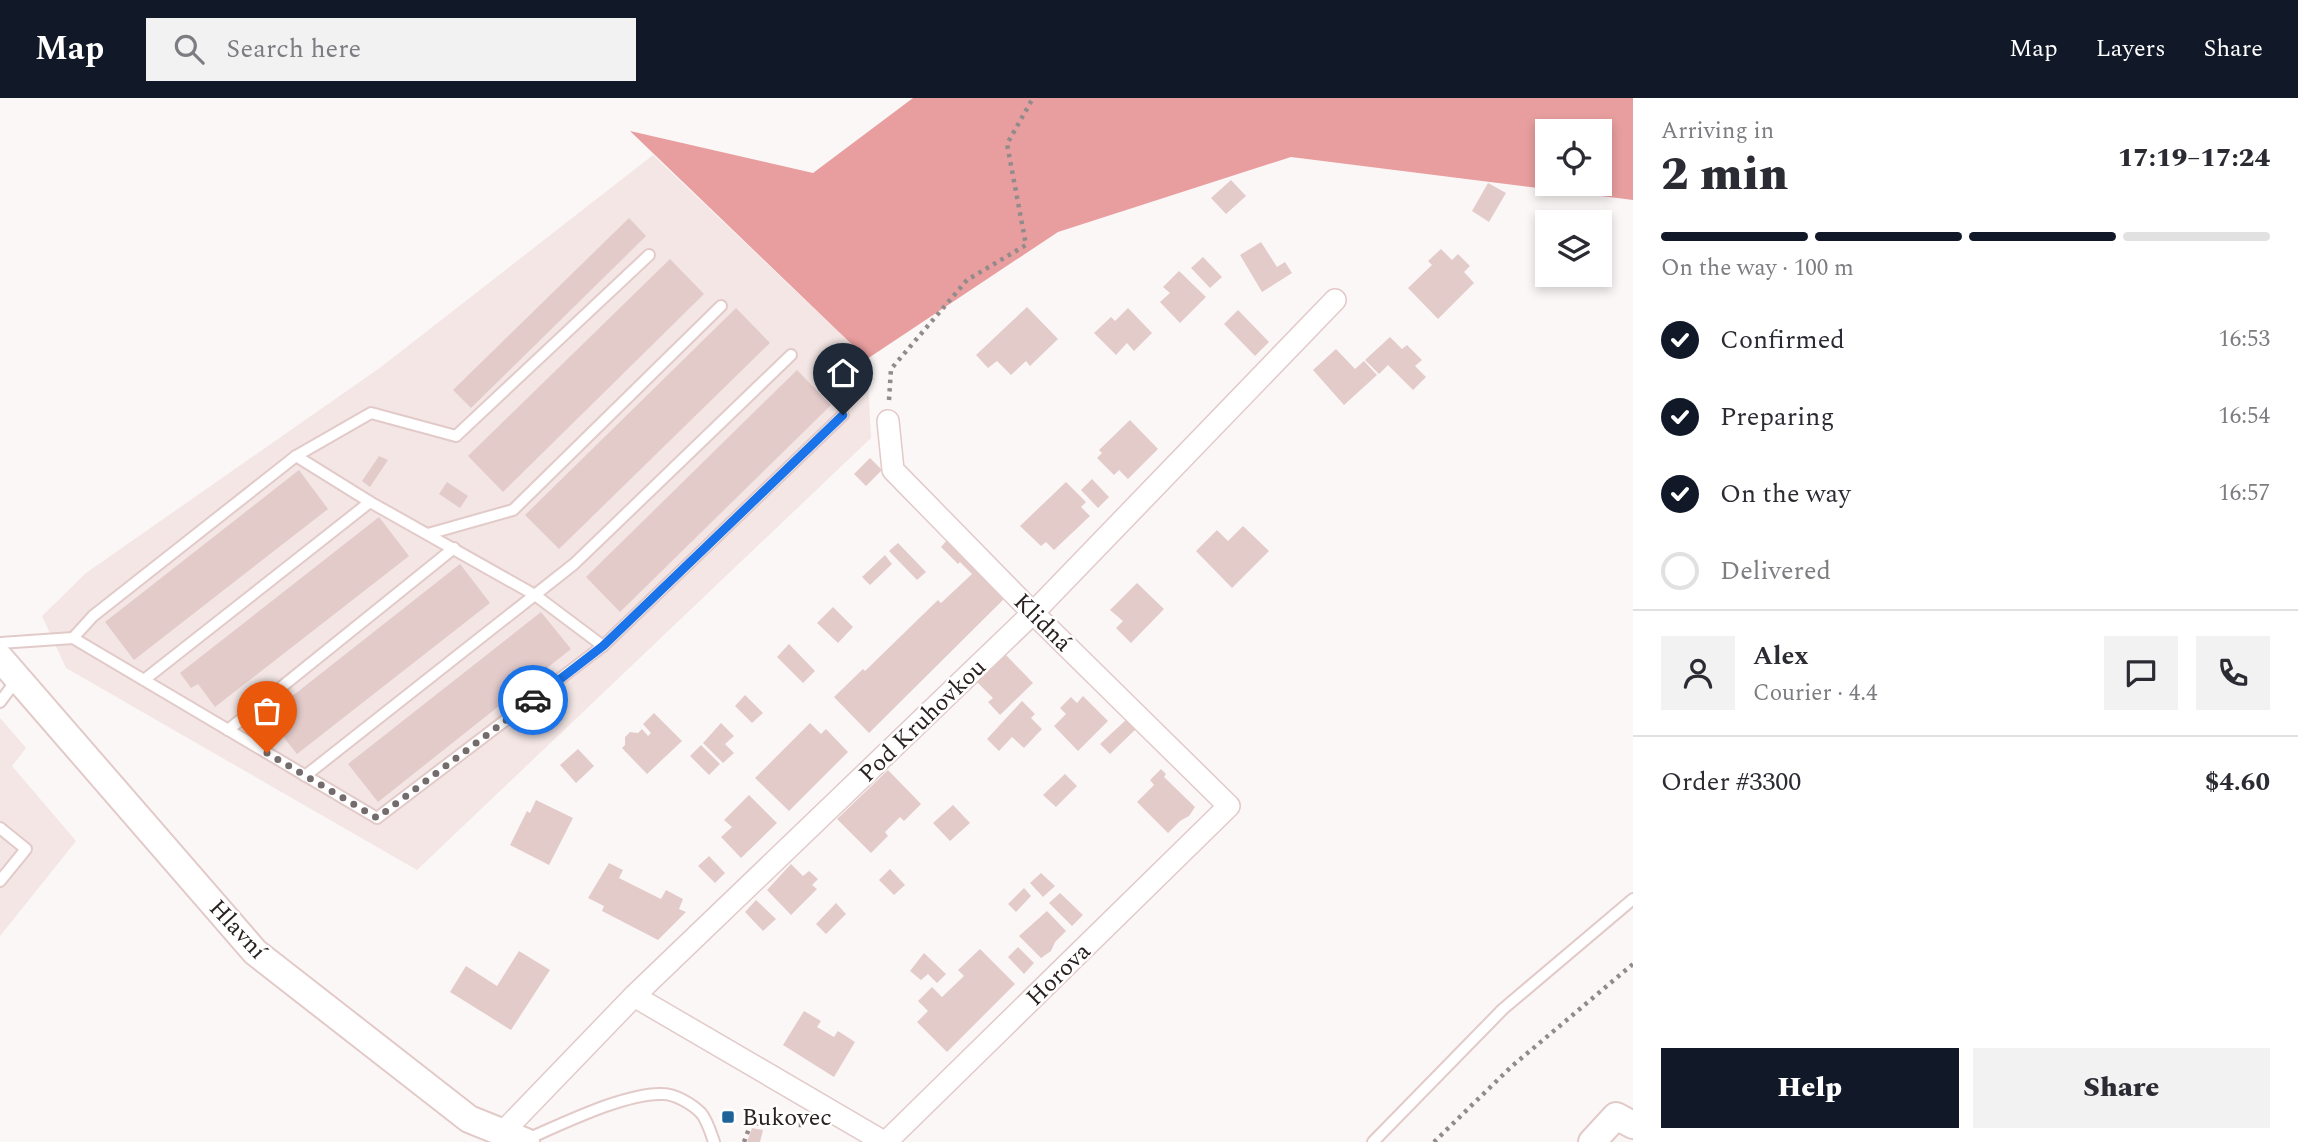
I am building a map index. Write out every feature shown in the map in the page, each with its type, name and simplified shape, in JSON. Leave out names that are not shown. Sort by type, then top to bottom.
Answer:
[{"type":"street","name":"Pod Kruhovkou","points":[[517,1139],[634,996],[1033,613],[1335,300]]},
{"type":"street","name":"Klidná","points":[[888,421],[892,470],[1229,806]]},
{"type":"street","name":"Hlavní","points":[[0,658],[255,952],[469,1119],[517,1139]]},
{"type":"street","name":"Horova","points":[[885,1142],[1229,806]]},
{"type":"street","points":[[634,996],[885,1142]]},
{"type":"street","points":[[1592,1142],[1624,1120]]},
{"type":"lane","points":[[74,638],[93,616],[296,456],[371,413],[456,436],[649,255]]},
{"type":"lane","points":[[428,534],[513,510],[721,306]]},
{"type":"lane","points":[[305,776],[574,565],[790,355]]},
{"type":"lane","points":[[0,643],[74,638],[377,818],[603,646],[843,415]]},
{"type":"lane","points":[[296,456],[370,502],[535,595],[603,646]]},
{"type":"lane","points":[[144,680],[370,502]]},
{"type":"lane","points":[[228,730],[454,548]]},
{"type":"lane","points":[[0,702],[18,678]]},
{"type":"lane","points":[[0,828],[26,849],[0,881]]},
{"type":"lane","points":[[1373,1142],[1503,1009],[1633,899]]},
{"type":"lane","points":[[517,1139],[602,1108],[645,1096],[664,1094],[681,1099],[702,1114],[714,1142]]},
{"type":"path","points":[[888,421],[891,369],[967,280],[1026,245],[1007,144],[1033,98]]},
{"type":"path","points":[[1434,1142],[1511,1067],[1633,964]]},
{"type":"path","points":[[744,1142],[751,1123],[801,1125],[830,1111]]},
{"type":"shaded area","points":[[913,98],[1633,98],[1633,200],[1601,196],[1612,196],[1612,119],[1535,119],[1535,188],[1291,157],[1058,232],[867,359],[630,131],[813,173]]},
{"type":"shaded area","points":[[653,155],[867,359],[871,438],[417,870],[66,668],[42,616],[86,573],[381,367]]},
{"type":"shaded area","points":[[0,718],[26,748],[12,766],[76,841],[0,936]]},
{"type":"building","points":[[1231,180],[1246,196],[1226,214],[1211,198]]},
{"type":"building","points":[[1488,183],[1506,193],[1489,222],[1472,211]]},
{"type":"building","points":[[629,218],[646,236],[471,408],[453,390]]},
{"type":"building","points":[[1261,242],[1277,267],[1285,262],[1292,273],[1262,292],[1240,255]]},
{"type":"building","points":[[1441,249],[1452,260],[1458,254],[1470,266],[1464,272],[1474,283],[1438,319],[1408,288],[1432,265],[1428,261]]},
{"type":"building","points":[[1203,257],[1222,277],[1210,288],[1191,268]]},
{"type":"building","points":[[670,259],[704,294],[503,492],[468,456]]},
{"type":"building","points":[[1179,271],[1206,297],[1180,323],[1160,302],[1170,293],[1163,287]]},
{"type":"building","points":[[1027,307],[1058,339],[1030,366],[1026,361],[1011,375],[997,361],[988,368],[976,355]]},
{"type":"building","points":[[736,308],[770,343],[559,549],[525,515]]},
{"type":"building","points":[[1128,308],[1152,333],[1134,351],[1127,343],[1116,355],[1094,333],[1111,317],[1115,321]]},
{"type":"building","points":[[1238,310],[1269,342],[1255,356],[1224,324]]},
{"type":"building","points":[[1390,337],[1402,349],[1407,345],[1422,360],[1415,366],[1426,377],[1413,390],[1388,365],[1379,374],[1365,360]]},
{"type":"building","points":[[1336,349],[1355,369],[1364,361],[1377,375],[1344,405],[1313,370]]},
{"type":"building","points":[[797,370],[831,405],[620,612],[586,577]]},
{"type":"building","points":[[1130,420],[1158,449],[1128,479],[1119,470],[1114,475],[1097,458],[1102,453],[1099,450]]},
{"type":"building","points":[[379,456],[388,460],[370,487],[362,481]]},
{"type":"building","points":[[870,458],[882,470],[866,486],[854,474]]},
{"type":"building","points":[[299,470],[328,509],[134,660],[105,622]]},
{"type":"building","points":[[1092,479],[1109,497],[1098,508],[1081,490]]},
{"type":"building","points":[[447,482],[468,496],[460,508],[439,494]]},
{"type":"building","points":[[1066,482],[1086,502],[1081,507],[1090,516],[1054,550],[1046,542],[1041,546],[1020,526]]},
{"type":"building","points":[[379,517],[409,556],[215,707],[198,684],[191,688],[180,673]]},
{"type":"building","points":[[1243,526],[1269,551],[1232,588],[1196,551],[1217,530],[1228,541]]},
{"type":"building","points":[[948,539],[1006,597],[869,733],[834,697],[863,669],[865,671],[938,600],[941,603],[972,574],[941,547]]},
{"type":"building","points":[[898,543],[926,572],[917,580],[889,551]]},
{"type":"building","points":[[885,555],[892,564],[870,585],[862,577]]},
{"type":"building","points":[[460,564],[490,603],[297,754],[267,716]]},
{"type":"building","points":[[1137,583],[1164,609],[1131,643],[1116,628],[1123,621],[1110,610]]},
{"type":"building","points":[[833,607],[853,627],[838,643],[817,623]]},
{"type":"building","points":[[541,612],[571,649],[378,802],[348,764]]},
{"type":"building","points":[[789,644],[815,671],[803,683],[777,657]]},
{"type":"building","points":[[1006,655],[1033,683],[1000,715],[988,702],[993,698],[977,682]]},
{"type":"building","points":[[745,695],[763,713],[752,723],[735,706]]},
{"type":"building","points":[[1083,696],[1108,721],[1078,751],[1054,726],[1066,714],[1060,708],[1071,697],[1077,703]]},
{"type":"building","points":[[1022,701],[1035,714],[1031,718],[1042,729],[1024,748],[1012,737],[999,751],[987,739]]},
{"type":"building","points":[[654,713],[682,741],[647,774],[622,748],[625,745],[625,737],[630,732],[638,733],[642,729],[648,736],[651,733],[643,724]]},
{"type":"building","points":[[1127,719],[1137,728],[1110,754],[1100,744]]},
{"type":"building","points":[[721,723],[734,736],[725,744],[734,753],[723,763],[703,743]]},
{"type":"building","points":[[810,723],[821,734],[826,729],[848,752],[789,811],[755,778]]},
{"type":"building","points":[[701,745],[720,764],[709,775],[690,756]]},
{"type":"building","points":[[578,749],[594,766],[576,783],[560,765]]},
{"type":"building","points":[[1161,769],[1166,774],[1164,777],[1195,807],[1189,816],[1168,833],[1137,802],[1154,785],[1150,780]]},
{"type":"building","points":[[888,770],[921,804],[904,821],[900,817],[885,832],[888,836],[871,853],[837,819]]},
{"type":"building","points":[[1065,774],[1077,786],[1056,807],[1043,795]]},
{"type":"building","points":[[749,795],[777,823],[741,858],[721,837],[732,827],[724,820]]},
{"type":"building","points":[[536,800],[573,818],[549,865],[510,845],[527,811],[530,813]]},
{"type":"building","points":[[953,805],[970,823],[950,841],[933,823]]},
{"type":"building","points":[[709,856],[725,873],[715,883],[698,866]]},
{"type":"building","points":[[609,863],[623,870],[619,878],[661,899],[666,890],[683,899],[679,909],[686,912],[658,940],[602,911],[604,906],[588,898]]},
{"type":"building","points":[[791,864],[803,876],[809,871],[818,879],[812,885],[817,889],[791,915],[767,890]]},
{"type":"building","points":[[890,869],[905,885],[894,895],[879,880]]},
{"type":"building","points":[[1041,873],[1055,886],[1043,897],[1030,883]]},
{"type":"building","points":[[1024,888],[1031,896],[1016,912],[1008,904]]},
{"type":"building","points":[[1060,893],[1083,915],[1072,926],[1049,903]]},
{"type":"building","points":[[756,900],[776,919],[763,931],[745,912]]},
{"type":"building","points":[[836,903],[846,914],[826,934],[816,924]]},
{"type":"building","points":[[1047,911],[1066,931],[1055,942],[1051,951],[1041,958],[1019,936]]},
{"type":"building","points":[[1018,947],[1034,963],[1024,974],[1008,957]]},
{"type":"building","points":[[980,949],[1015,984],[947,1052],[917,1022],[928,1011],[918,1001],[932,987],[942,997],[964,976],[958,970]]},
{"type":"building","points":[[519,951],[550,970],[511,1030],[450,992],[466,966],[497,986]]},
{"type":"building","points":[[924,953],[946,974],[937,983],[928,974],[921,980],[910,971]]},
{"type":"building","points":[[804,1011],[821,1021],[817,1027],[834,1037],[838,1031],[855,1042],[834,1077],[783,1045]]},
{"type":"building","points":[[752,1128],[763,1130],[760,1142],[747,1142]]},
{"type":"way so far","points":[[267,753],[377,818],[533,700]]},
{"type":"place","name":"Bukovec","points":[[728,1117]]},
{"type":"route","points":[[533,700],[603,646],[843,415]]}]
